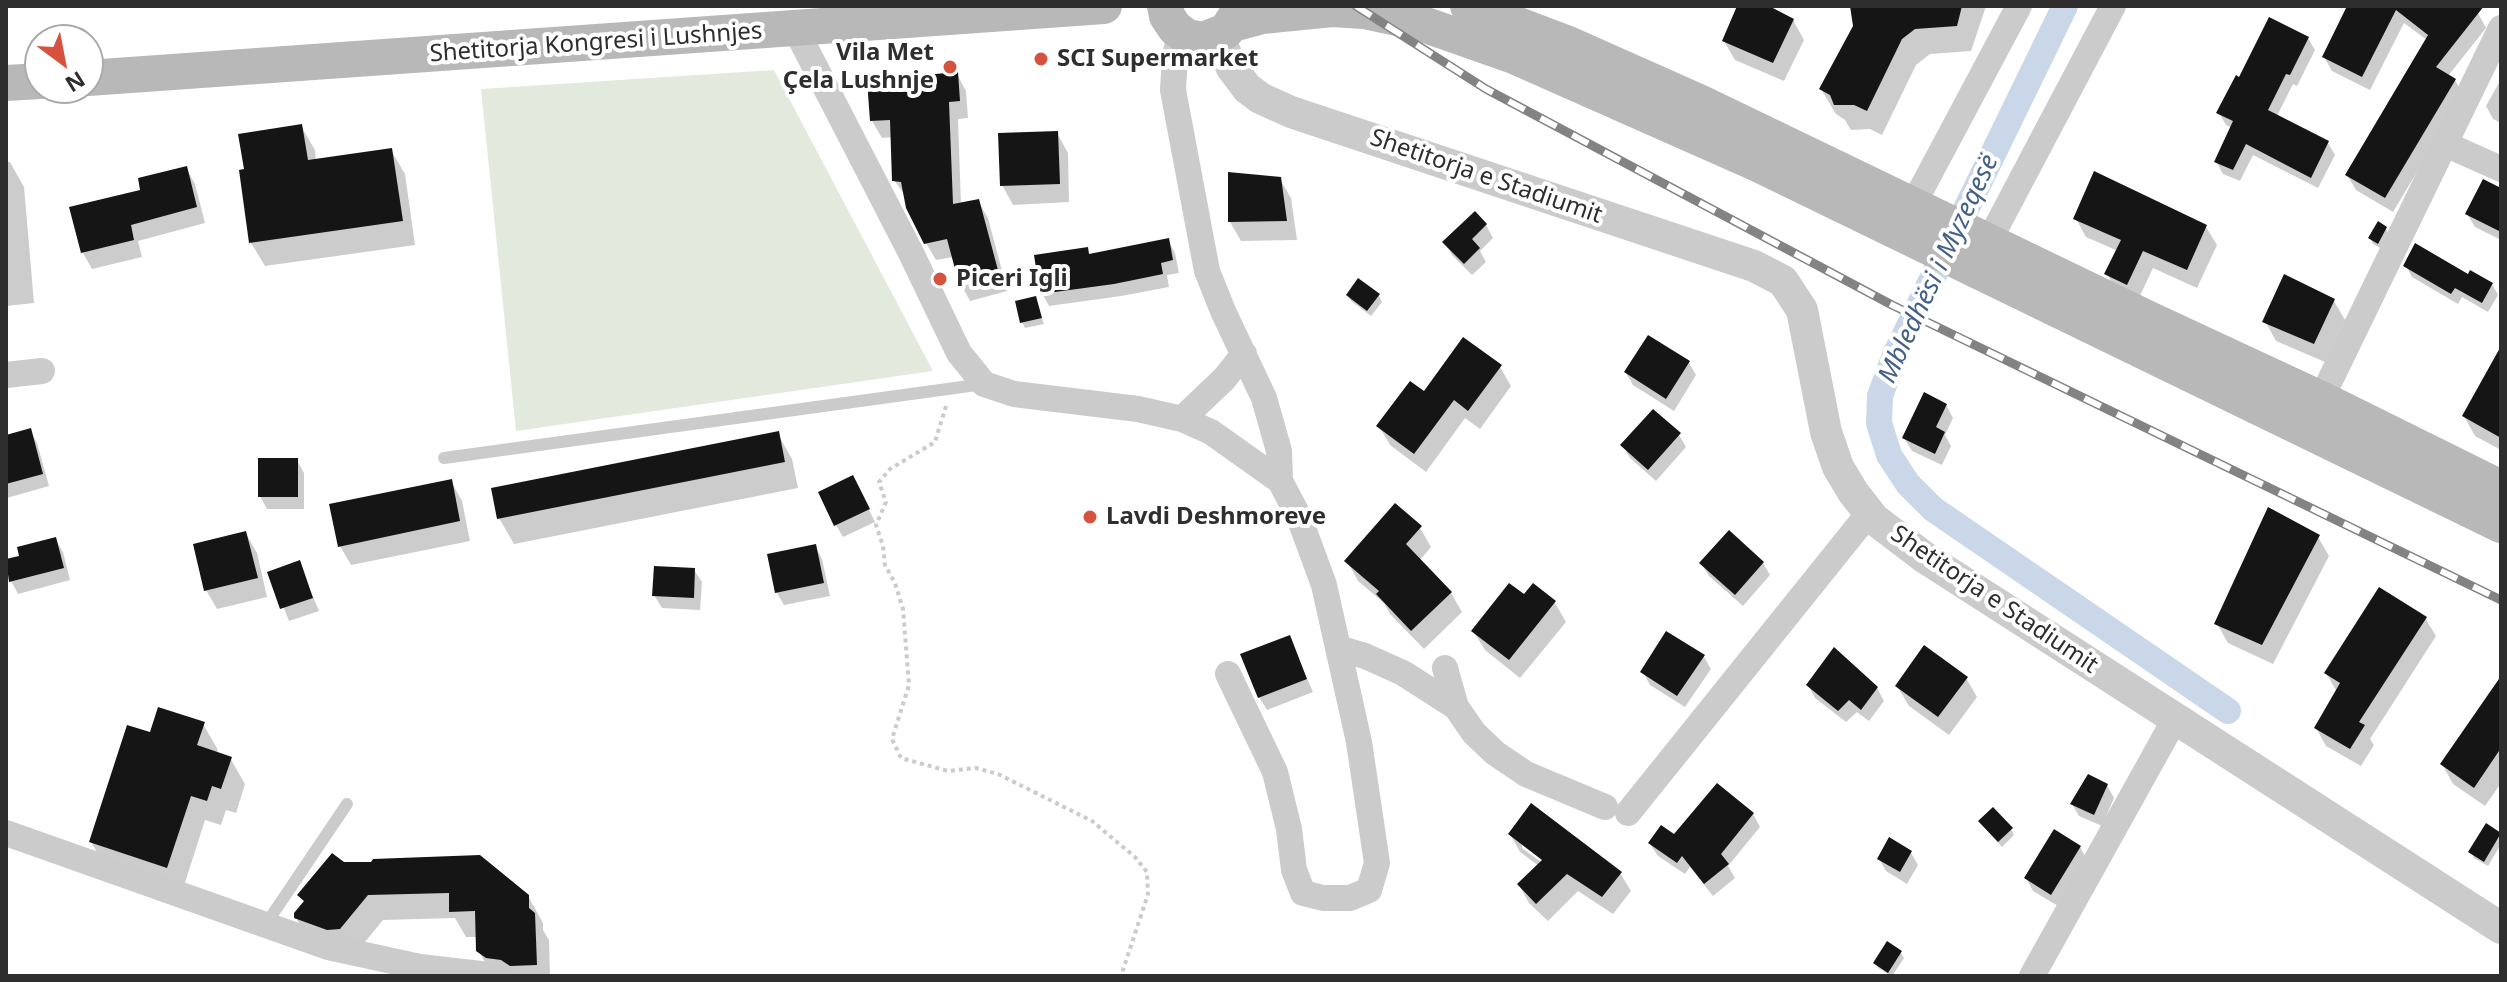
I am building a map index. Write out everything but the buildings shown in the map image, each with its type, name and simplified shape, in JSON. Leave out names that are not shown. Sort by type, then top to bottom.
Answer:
[{"type":"main road","name":"Shetitorja Kongresi i Lushnjes","points":[[104,77],[1104,6]]},
{"type":"main road","points":[[1468,6],[1642,75],[1973,250],[2153,321],[2501,488]]},
{"type":"main road","points":[[1172,20],[1203,40],[1229,22],[1332,9],[1365,9],[1435,27],[1514,56],[1692,133],[1917,223]]},
{"type":"main road","points":[[1973,250],[2136,350],[2501,525]]},
{"type":"street","points":[[1917,223],[2019,6]]},
{"type":"street","points":[[1973,250],[2113,6]]},
{"type":"street","points":[[1172,20],[1175,56],[1173,90],[1215,293],[1274,427],[1280,481],[1299,517],[1324,585],[1359,742],[1377,863],[1369,890],[1350,898],[1323,898],[1303,893],[1294,870],[1289,829],[1275,772],[1228,674]]},
{"type":"street","name":"Shetitorja e Stadiumit","points":[[1229,22],[1232,68],[1247,88],[1260,98],[1291,112],[1754,266],[1783,281],[1802,310],[1826,432],[1838,467],[1869,513],[1924,557],[2501,928]]},
{"type":"street","points":[[2321,399],[2501,28]]},
{"type":"street","points":[[796,30],[959,353],[984,384],[1014,394],[1138,409],[1182,419],[1211,432],[1280,481]]},
{"type":"street","points":[[2445,144],[2501,169]]},
{"type":"street","points":[[1182,419],[1224,379],[1244,354]]},
{"type":"street","points":[[6,375],[42,371]]},
{"type":"street","points":[[1445,668],[1456,707],[1474,733],[1495,753],[1526,774],[1617,810],[1869,513]]},
{"type":"street","points":[[1338,648],[1403,673],[1456,707]]},
{"type":"street","points":[[2032,976],[2175,719]]},
{"type":"street","points":[[6,833],[328,947],[420,967],[498,976]]},
{"type":"lane","points":[[444,458],[984,384]]},
{"type":"lane","points":[[266,924],[347,804]]},
{"type":"path","points":[[951,388],[935,442],[890,469],[879,482],[886,502],[876,525],[885,565],[895,583],[903,609],[909,685],[892,739],[901,758],[948,771],[976,768],[998,774],[1092,821],[1135,857],[1147,872],[1148,894],[1121,976]]},
{"type":"shaded area","points":[[774,70],[933,371],[516,431],[481,89]]},
{"type":"waterway","name":"Mbledhësi i Myzeqesë","points":[[2065,6],[1895,355],[1880,396],[1879,423],[1889,455],[1908,484],[1933,509],[2228,711]]},
{"type":"railway","points":[[1356,6],[1486,89],[1892,305],[2501,600]]},
{"type":"place","name":"SCI Supermarket","points":[[1041,59]]},
{"type":"place","name":"Vila Met Çela Lushnje","points":[[950,67]]},
{"type":"place","name":"Piceri Igli","points":[[940,279]]},
{"type":"place","name":"Lavdi Deshmoreve","points":[[1090,517]]}]
